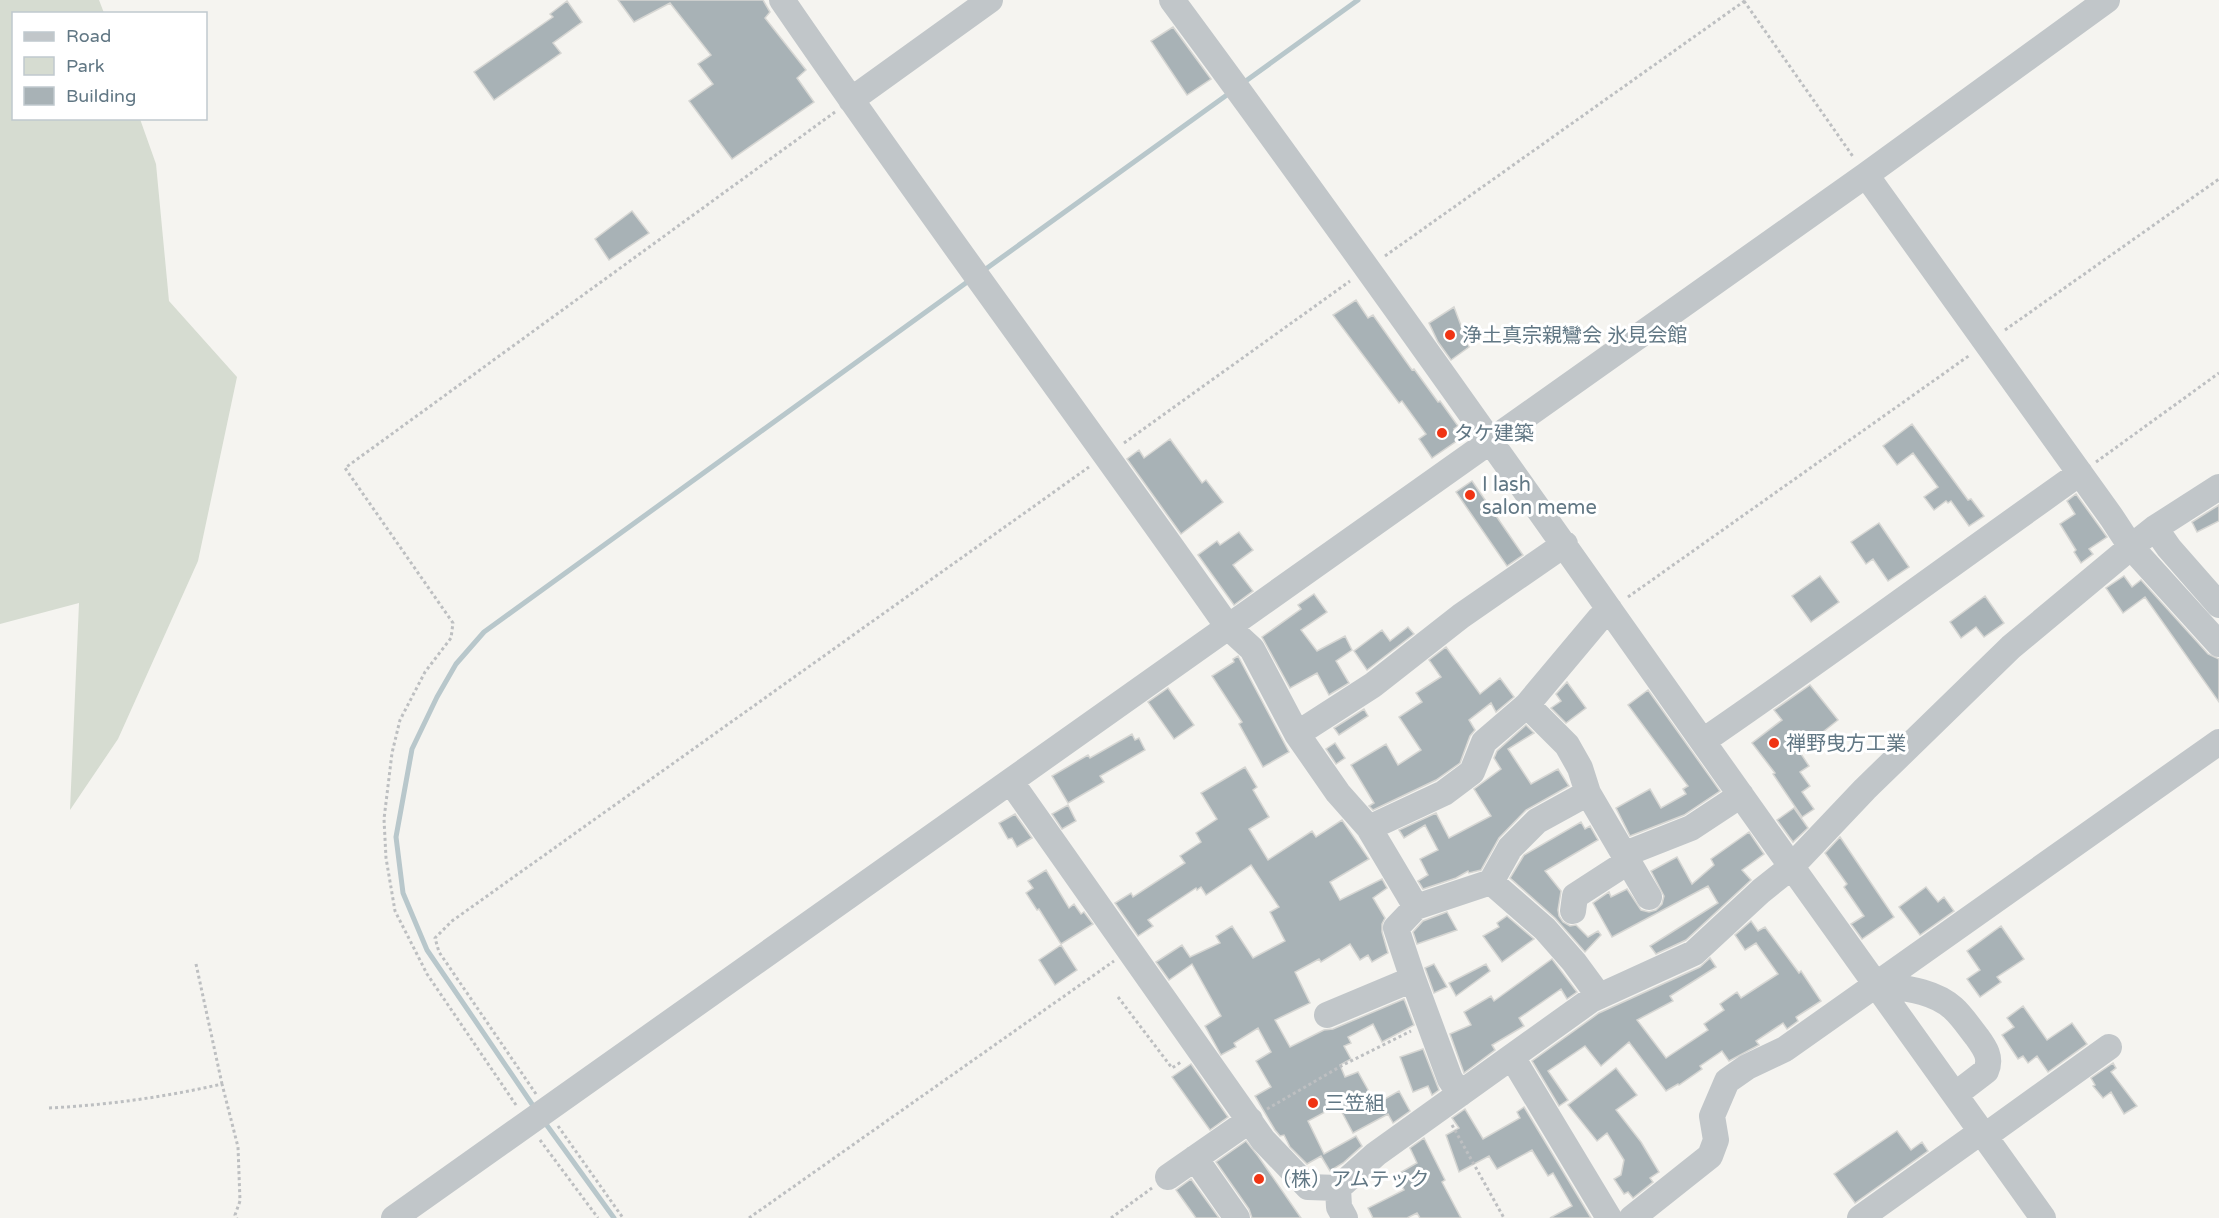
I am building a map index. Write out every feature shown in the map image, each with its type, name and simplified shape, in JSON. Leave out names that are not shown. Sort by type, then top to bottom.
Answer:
[{"type":"street","points":[[782,0],[1228,627],[1252,649],[1297,735],[1338,794],[1369,828],[1416,907]]},
{"type":"street","points":[[851,100],[990,0]]},
{"type":"street","points":[[1172,0],[1565,544],[1791,867],[2043,1218]]},
{"type":"street","points":[[394,1218],[1866,175],[2107,0]]},
{"type":"street","points":[[1866,175],[2131,547],[2219,644]]},
{"type":"street","points":[[1703,741],[1838,648],[1930,579],[2080,473]]},
{"type":"street","points":[[1011,782],[1263,1140],[1308,1187],[1338,1188],[1376,1154],[1599,996],[1694,953],[1761,891],[1791,867],[1865,789],[2011,647],[2155,528],[2219,487]]},
{"type":"street","points":[[2155,528],[2169,548],[2219,605]]},
{"type":"street","points":[[1297,735],[1373,686],[1461,616],[1565,544]]},
{"type":"street","points":[[1369,828],[1444,793],[1472,772],[1484,742],[1527,705],[1599,619],[1610,610]]},
{"type":"street","points":[[1527,705],[1568,745],[1580,768],[1588,793],[1649,897]]},
{"type":"street","points":[[1632,1218],[1710,1156],[1716,1140],[1712,1116],[1727,1081],[1785,1049],[2219,742]]},
{"type":"street","points":[[1451,1100],[1450,1079],[1396,928],[1416,907],[1491,882],[1509,848],[1537,821],[1588,793]]},
{"type":"street","points":[[1573,911],[1575,896],[1627,858],[1691,828],[1741,795]]},
{"type":"street","points":[[1491,882],[1545,929],[1574,962],[1599,996]]},
{"type":"street","points":[[1327,1015],[1413,979]]},
{"type":"street","points":[[1877,984],[1913,989],[1939,998],[1958,1013],[1983,1046],[1989,1058],[1986,1071],[1956,1094]]},
{"type":"street","points":[[1860,1218],[2109,1047]]},
{"type":"street","points":[[1512,1057],[1609,1218]]},
{"type":"street","points":[[1168,1177],[1250,1120]]},
{"type":"street","points":[[1195,1158],[1237,1218]]},
{"type":"street","points":[[1338,1188],[1339,1207],[1345,1218]]},
{"type":"path","points":[[598,1218],[439,952],[435,938],[452,921],[1744,0],[1866,175]]},
{"type":"path","points":[[623,1218],[538,1117],[427,974],[395,911],[386,858],[384,819],[392,753],[400,720],[425,672],[451,638],[453,623],[345,468],[851,100]]},
{"type":"path","points":[[1610,610],[2219,180]]},
{"type":"path","points":[[2080,473],[2219,374]]},
{"type":"path","points":[[749,1218],[1130,950]]},
{"type":"path","points":[[196,964],[238,1147],[240,1201],[235,1215],[237,1218]]},
{"type":"path","points":[[1118,997],[1172,1068],[1199,1048]]},
{"type":"path","points":[[1250,1120],[1317,1079],[1429,1022]]},
{"type":"path","points":[[49,1108],[161,1097],[222,1084]]},
{"type":"path","points":[[1451,1100],[1504,1218]]},
{"type":"path","points":[[1111,1218],[1168,1177]]},
{"type":"green space","points":[[0,0],[99,0],[104,12],[12,12],[12,120],[140,120],[156,164],[169,301],[237,377],[198,561],[118,739],[70,810],[79,603],[0,624]]},
{"type":"building","points":[[618,0],[763,0],[770,12],[765,18],[806,70],[797,78],[814,102],[732,159],[689,101],[713,84],[698,64],[711,55],[670,3],[634,22]]},
{"type":"building","points":[[567,1],[582,22],[553,43],[561,53],[494,100],[474,72],[553,17],[550,14]]},
{"type":"building","points":[[1173,27],[1211,79],[1187,95],[1151,41]]},
{"type":"building","points":[[632,211],[649,233],[609,260],[595,239]]},
{"type":"building","points":[[1356,300],[1368,318],[1373,315],[1412,370],[1414,369],[1458,426],[1454,429],[1461,438],[1432,458],[1419,439],[1426,434],[1402,401],[1399,403],[1333,315]]},
{"type":"building","name":"浄土真宗親鸞会 氷見会館","points":[[1454,307],[1469,347],[1451,360],[1438,342],[1429,323]]},
{"type":"building","points":[[1912,424],[1968,500],[1971,499],[1984,516],[1969,526],[1951,501],[1948,503],[1946,501],[1934,510],[1924,497],[1938,487],[1913,453],[1897,465],[1883,446]]},
{"type":"building","points":[[1170,439],[1202,483],[1206,480],[1223,502],[1181,534],[1127,459],[1139,450],[1144,458]]},
{"type":"building","points":[[1472,481],[1523,555],[1507,566],[1456,492]]},
{"type":"building","points":[[2076,494],[2107,537],[2089,549],[2093,554],[2081,563],[2060,524],[2075,514],[2067,501]]},
{"type":"building","points":[[2219,505],[2219,521],[2197,532],[2192,522]]},
{"type":"building","points":[[1879,523],[1909,567],[1888,581],[1873,559],[1866,564],[1851,542]]},
{"type":"building","points":[[1239,532],[1253,550],[1233,565],[1253,591],[1234,605],[1198,555],[1217,541],[1220,545]]},
{"type":"building","points":[[1820,576],[1839,602],[1811,622],[1792,596]]},
{"type":"building","points":[[2124,576],[2132,587],[2141,580],[2208,654],[2219,659],[2219,702],[2145,597],[2123,613],[2106,588]]},
{"type":"building","points":[[1314,594],[1327,612],[1301,630],[1317,651],[1345,636],[1352,650],[1336,661],[1349,683],[1329,695],[1317,673],[1290,688],[1262,637],[1301,609],[1298,605]]},
{"type":"building","points":[[1985,596],[2004,623],[1984,637],[1976,627],[1961,638],[1950,622]]},
{"type":"building","points":[[1408,627],[1414,634],[1367,670],[1354,651],[1382,630],[1390,641]]},
{"type":"building","points":[[1446,647],[1480,694],[1500,678],[1514,697],[1496,712],[1491,703],[1469,720],[1475,730],[1470,736],[1460,763],[1436,780],[1373,810],[1369,806],[1374,803],[1351,765],[1386,744],[1398,765],[1421,750],[1399,717],[1422,702],[1416,693],[1441,677],[1429,660]]},
{"type":"building","points":[[1238,656],[1289,752],[1263,767],[1239,724],[1242,722],[1212,676],[1234,662],[1233,659]]},
{"type":"building","points":[[1567,682],[1586,708],[1566,723],[1551,708],[1561,701],[1556,694]]},
{"type":"building","points":[[1810,685],[1838,720],[1799,751],[1809,766],[1800,772],[1810,786],[1802,792],[1814,809],[1802,817],[1773,774],[1775,773],[1752,743],[1782,720],[1774,710]]},
{"type":"building","points":[[1168,688],[1194,725],[1174,739],[1148,702]]},
{"type":"building","points":[[1648,690],[1720,791],[1684,815],[1630,836],[1616,808],[1650,789],[1661,808],[1686,794],[1683,789],[1688,786],[1628,705]]},
{"type":"building","points":[[1364,709],[1368,716],[1339,735],[1334,728]]},
{"type":"building","points":[[1526,725],[1534,733],[1508,749],[1531,784],[1558,769],[1569,786],[1526,810],[1499,838],[1481,870],[1469,873],[1468,871],[1456,878],[1423,889],[1418,881],[1428,875],[1420,859],[1438,850],[1425,825],[1404,838],[1399,830],[1436,813],[1449,838],[1491,816],[1474,789],[1501,769],[1494,758],[1497,751]]},
{"type":"building","points":[[1132,734],[1135,740],[1139,738],[1145,750],[1100,776],[1104,782],[1068,803],[1052,776],[1088,755],[1090,758]]},
{"type":"building","points":[[1335,743],[1345,758],[1336,764],[1326,749]]},
{"type":"building","points":[[1245,767],[1257,787],[1253,790],[1269,817],[1249,829],[1268,860],[1312,831],[1316,837],[1342,820],[1369,859],[1330,882],[1340,900],[1382,879],[1387,888],[1373,898],[1385,918],[1382,932],[1388,953],[1372,962],[1368,955],[1360,960],[1350,944],[1321,962],[1319,959],[1295,972],[1310,1003],[1275,1020],[1290,1047],[1324,1030],[1333,1029],[1404,999],[1414,1025],[1382,1042],[1373,1024],[1348,1037],[1351,1043],[1344,1046],[1351,1059],[1340,1065],[1345,1077],[1358,1072],[1376,1104],[1399,1091],[1410,1111],[1393,1123],[1388,1114],[1353,1133],[1338,1105],[1308,1121],[1324,1154],[1356,1136],[1362,1146],[1330,1171],[1321,1156],[1307,1164],[1290,1147],[1284,1135],[1280,1136],[1275,1130],[1255,1096],[1271,1087],[1256,1061],[1271,1052],[1258,1028],[1234,1043],[1236,1047],[1221,1055],[1205,1026],[1221,1016],[1192,964],[1169,980],[1156,962],[1182,945],[1190,957],[1220,943],[1216,936],[1232,926],[1253,958],[1285,941],[1270,912],[1279,907],[1251,865],[1206,895],[1201,887],[1197,890],[1196,888],[1148,920],[1153,926],[1138,936],[1115,903],[1131,893],[1133,897],[1185,863],[1180,856],[1201,842],[1196,833],[1217,819],[1201,793]]},
{"type":"building","points":[[1068,805],[1076,821],[1062,829],[1052,814]]},
{"type":"building","points":[[1794,808],[1808,828],[1793,842],[1777,820]]},
{"type":"building","points":[[1015,814],[1032,838],[1017,847],[1012,838],[1008,839],[999,823]]},
{"type":"building","points":[[1581,822],[1585,829],[1590,826],[1598,840],[1545,871],[1561,891],[1558,910],[1563,922],[1570,926],[1576,925],[1588,937],[1598,931],[1601,935],[1585,952],[1555,918],[1510,878],[1524,855]]},
{"type":"building","points":[[1749,832],[1764,854],[1742,870],[1751,880],[1686,940],[1656,954],[1650,946],[1718,903],[1708,886],[1612,937],[1593,903],[1609,892],[1611,897],[1627,889],[1641,910],[1649,912],[1656,910],[1662,904],[1664,896],[1651,871],[1677,857],[1692,884],[1714,865],[1711,859]]},
{"type":"building","points":[[1840,837],[1894,917],[1862,939],[1851,924],[1864,916],[1844,887],[1847,884],[1825,853]]},
{"type":"building","points":[[1046,870],[1069,908],[1074,904],[1081,914],[1084,912],[1093,924],[1061,944],[1026,893],[1033,888],[1028,881]]},
{"type":"building","points":[[1926,887],[1938,902],[1944,897],[1954,911],[1920,935],[1899,907]]},
{"type":"building","points":[[1447,912],[1457,930],[1417,944],[1413,932],[1423,921]]},
{"type":"building","points":[[1507,916],[1534,939],[1502,962],[1483,936],[1499,927],[1497,923]]},
{"type":"building","points":[[1751,921],[1758,931],[1765,927],[1799,973],[1801,971],[1821,1001],[1796,1017],[1798,1021],[1787,1029],[1783,1023],[1756,1041],[1759,1045],[1729,1061],[1722,1051],[1700,1066],[1702,1069],[1666,1091],[1629,1042],[1601,1066],[1585,1046],[1548,1071],[1568,1100],[1559,1106],[1532,1061],[1599,1013],[1700,967],[1710,958],[1716,967],[1670,996],[1673,1001],[1637,1020],[1666,1058],[1708,1030],[1704,1024],[1724,1010],[1720,1004],[1737,992],[1741,998],[1778,974],[1756,943],[1745,950],[1735,935]]},
{"type":"building","points":[[2001,926],[2024,959],[1997,977],[2001,982],[1980,997],[1967,979],[1980,970],[1967,951]]},
{"type":"building","points":[[1061,945],[1077,970],[1055,985],[1039,960]]},
{"type":"building","points":[[1552,959],[1577,992],[1567,999],[1561,989],[1519,1018],[1524,1026],[1492,1045],[1495,1050],[1464,1073],[1450,1034],[1471,1025],[1464,1012],[1491,996],[1494,1001]]},
{"type":"building","points":[[1434,964],[1447,987],[1434,993],[1425,968]]},
{"type":"building","points":[[1486,964],[1490,971],[1456,996],[1449,983]]},
{"type":"building","points":[[2023,1006],[2047,1040],[2072,1023],[2087,1044],[2048,1072],[2037,1056],[2028,1063],[2023,1056],[2018,1059],[2002,1035],[2014,1027],[2007,1018]]},
{"type":"building","points":[[1423,1049],[1439,1090],[1432,1095],[1428,1086],[1413,1092],[1400,1057]]},
{"type":"building","points":[[2113,1063],[2116,1068],[2111,1072],[2137,1106],[2124,1114],[2111,1092],[2103,1098],[2093,1086],[2095,1085],[2091,1078]]},
{"type":"building","points":[[1191,1064],[1228,1117],[1210,1130],[1172,1077]]},
{"type":"building","points":[[1616,1068],[1637,1095],[1616,1110],[1641,1142],[1659,1172],[1650,1178],[1653,1182],[1633,1198],[1628,1192],[1624,1194],[1614,1179],[1621,1175],[1624,1160],[1607,1133],[1597,1141],[1568,1105]]},
{"type":"building","points":[[1524,1107],[1591,1218],[1550,1218],[1572,1206],[1553,1173],[1548,1176],[1532,1150],[1497,1169],[1489,1156],[1459,1172],[1446,1135],[1459,1128],[1452,1118],[1465,1109],[1483,1139],[1520,1118],[1517,1112]]},
{"type":"building","points":[[1897,1131],[1911,1150],[1922,1142],[1928,1151],[1855,1203],[1834,1174]]},
{"type":"building","points":[[1424,1138],[1445,1180],[1442,1182],[1461,1218],[1420,1218],[1417,1213],[1407,1218],[1373,1218],[1368,1208],[1404,1190],[1396,1175],[1417,1163],[1410,1148]]},
{"type":"building","name":"（株）アムテック","points":[[1246,1141],[1301,1218],[1252,1218],[1249,1209],[1216,1162]]},
{"type":"building","points":[[1191,1179],[1219,1218],[1196,1218],[1176,1190]]},
{"type":"waterway","points":[[1243,83],[1358,0]]},
{"type":"waterway","points":[[983,271],[1231,92]]},
{"type":"waterway","points":[[536,1110],[427,950],[403,893],[396,837],[412,749],[437,697],[456,664],[484,632],[970,280]]},
{"type":"waterway","points":[[543,1120],[614,1218]]},
{"type":"place","name":"浄土真宗親鸞会 氷見会館","points":[[1450,335]]},
{"type":"place","name":"タケ建築","points":[[1442,433]]},
{"type":"place","name":"I lash salon meme","points":[[1470,495]]},
{"type":"place","name":"禅野曳方工業","points":[[1774,743]]},
{"type":"place","name":"三笠組","points":[[1313,1103]]},
{"type":"place","name":"（株）アムテック","points":[[1259,1179]]}]
